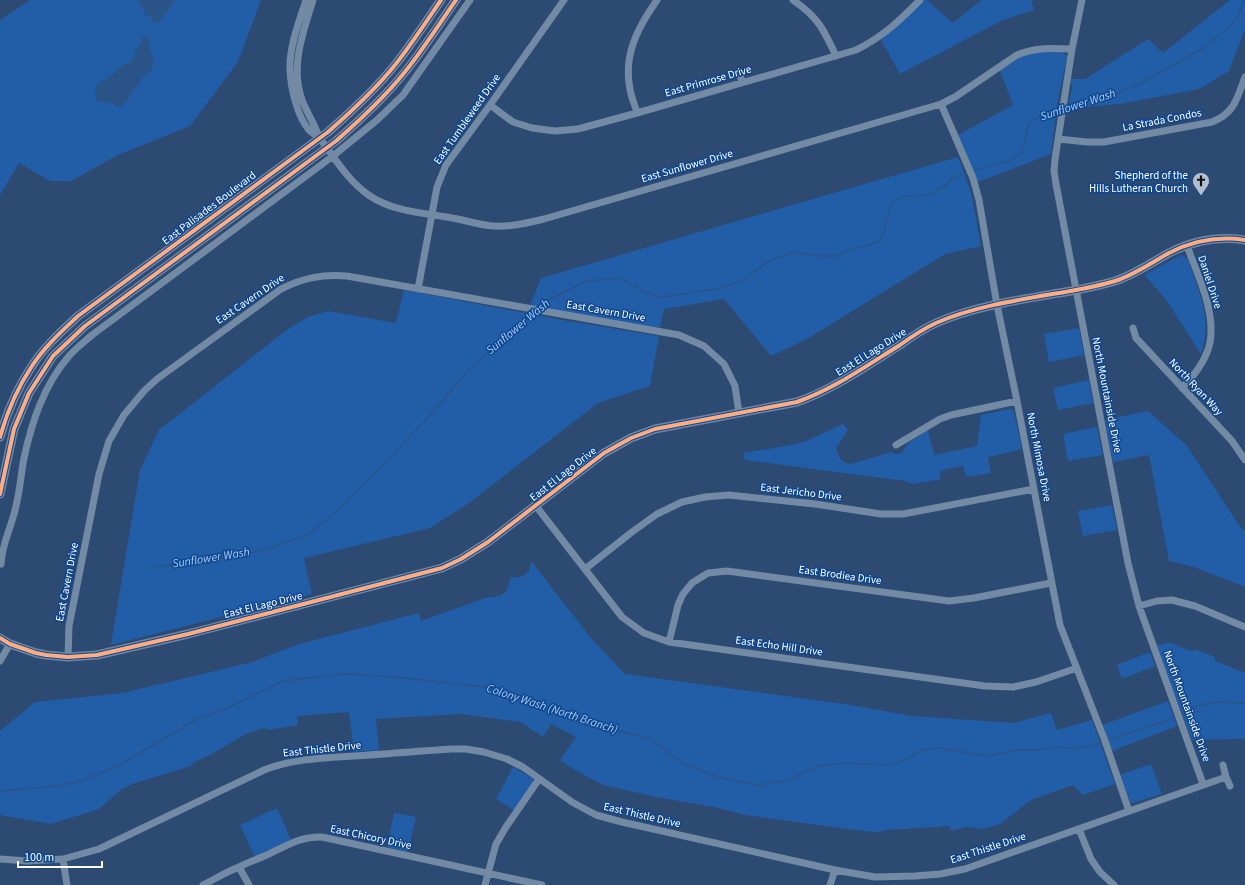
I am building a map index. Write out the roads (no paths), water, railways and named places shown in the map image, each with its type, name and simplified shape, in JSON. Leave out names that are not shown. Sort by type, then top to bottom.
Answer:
[{"type":"street","points":[[296,49],[297,27],[306,0]]},
{"type":"street","points":[[296,49],[300,42],[313,0]]},
{"type":"street","name":"East Palisades Boulevard","points":[[0,436],[4,422],[20,387],[32,366],[62,330],[85,311],[319,138],[354,110],[396,65],[441,0]]},
{"type":"street","name":"East Palisades Boulevard","points":[[0,494],[14,429],[29,393],[53,356],[84,326],[336,141],[359,121],[404,73],[456,0]]},
{"type":"street","points":[[1,564],[2,552],[16,507],[24,458],[36,412],[54,376],[70,355],[92,335],[333,156],[377,120],[403,95],[470,0]]},
{"type":"street","name":"East Tumbleweed Drive","points":[[418,289],[437,187],[446,165],[564,0]]},
{"type":"street","points":[[637,113],[630,90],[628,65],[633,41],[644,19],[657,0]]},
{"type":"street","points":[[793,0],[806,9],[818,21],[836,56]]},
{"type":"street","name":"East Primrose Drive","points":[[490,105],[513,122],[532,128],[555,131],[578,129],[856,50],[872,42],[891,29],[920,0]]},
{"type":"street","name":"North Mountainside Drive","points":[[1082,0],[1072,49],[1058,139],[1055,159],[1055,176],[1128,563],[1139,606],[1203,784]]},
{"type":"street","name":"East Sunflower Drive","points":[[296,49],[300,94],[316,127],[319,138],[349,177],[371,197],[398,208],[493,226],[517,225],[544,219],[941,104],[955,97],[1017,55],[1026,51],[1052,48],[1072,49]]},
{"type":"street","points":[[739,72],[742,82]]},
{"type":"street","name":"La Strada Condos","points":[[1058,139],[1104,142],[1212,122],[1226,115],[1232,108],[1245,77]]},
{"type":"street","name":"North Mimosa Drive","points":[[941,104],[973,178],[979,200],[997,305],[1060,625],[1104,739],[1129,811]]},
{"type":"street","name":"East El Lago Drive","points":[[0,638],[10,644],[36,653],[68,657],[97,655],[442,568],[474,551],[536,506],[604,453],[631,438],[655,429],[797,402],[834,386],[936,324],[956,316],[997,305],[1115,281],[1126,277],[1170,253],[1202,241],[1230,239],[1245,240]]},
{"type":"street","name":"Daniel Drive","points":[[1182,388],[1191,379],[1204,360],[1209,349],[1211,336],[1206,298],[1187,246]]},
{"type":"street","name":"East Cavern Drive","points":[[68,657],[69,626],[99,474],[109,442],[124,415],[144,391],[157,379],[281,289],[294,282],[308,278],[333,275],[679,335],[704,346],[724,364],[735,386],[739,413]]},
{"type":"street","name":"North Ryan Way","points":[[1133,328],[1136,338],[1232,441],[1245,460]]},
{"type":"street","points":[[896,446],[940,419],[951,415],[1017,402]]},
{"type":"street","name":"East Jericho Drive","points":[[584,569],[657,514],[682,502],[705,497],[729,494],[815,504],[881,514],[903,514],[1034,489]]},
{"type":"street","name":"East Echo Hill Drive","points":[[536,506],[622,617],[644,633],[669,642],[985,686],[1013,687],[1036,682],[1077,668]]},
{"type":"street","name":"East Brodiea Drive","points":[[669,642],[678,605],[683,594],[692,583],[708,574],[715,572],[727,571],[948,601],[974,598],[1051,583]]},
{"type":"street","points":[[1139,606],[1157,601],[1172,600],[1195,606],[1245,627]]},
{"type":"street","points":[[0,661],[10,644]]},
{"type":"street","name":"East Thistle Drive","points":[[0,859],[27,861],[63,859],[99,849],[279,764],[326,758],[466,749],[484,752],[507,759],[523,767],[572,802],[596,815],[835,870],[874,877],[915,876],[940,874],[965,869],[1226,776]]},
{"type":"street","points":[[1223,765],[1230,786]]},
{"type":"street","points":[[485,885],[496,844],[539,779]]},
{"type":"street","points":[[1079,829],[1091,859],[1100,872],[1114,885]]},
{"type":"street","name":"East Chicory Drive","points":[[203,885],[293,842],[307,838],[322,837],[542,885]]},
{"type":"street","points":[[63,859],[67,885]]},
{"type":"street","points":[[239,867],[249,885]]},
{"type":"street","points":[[830,885],[835,870]]},
{"type":"waterway","name":"Sunflower Wash","points":[[1066,107],[1113,95],[1143,82],[1202,49],[1230,26],[1237,18],[1244,0]]},
{"type":"waterway","name":"Sunflower Wash","points":[[972,171],[1010,161],[1021,153],[1029,123],[1039,116],[1060,109]]},
{"type":"waterway","name":"Sunflower Wash","points":[[537,308],[542,303],[586,281],[620,278],[647,293],[662,297],[716,289],[744,280],[775,258],[795,252],[818,256],[838,256],[851,249],[880,241],[884,233],[887,216],[893,201],[904,196],[928,195],[945,186],[952,178],[969,172]]},
{"type":"waterway","name":"Sunflower Wash","points":[[153,567],[244,555],[274,547],[309,534],[343,506],[436,409],[467,371],[533,312]]},
{"type":"waterway","name":"Colony Wash (North Branch)","points":[[0,791],[56,786],[78,782],[118,766],[195,720],[232,706],[283,681],[345,674],[395,677],[492,688],[574,719],[650,739],[684,764],[718,777],[758,785],[788,780],[818,766],[847,763],[888,765],[906,760],[922,750],[940,748],[987,756],[1020,750],[1092,746],[1102,742]]},
{"type":"waterway","name":"Colony Wash (North Branch)","points":[[1181,715],[1203,704],[1221,702],[1245,703]]},
{"type":"waterway","name":"Colony Wash (North Branch)","points":[[1108,740],[1176,717]]},
{"type":"place","name":"Shepherd of the Hills Lutheran Church","points":[[1201,196]]}]
